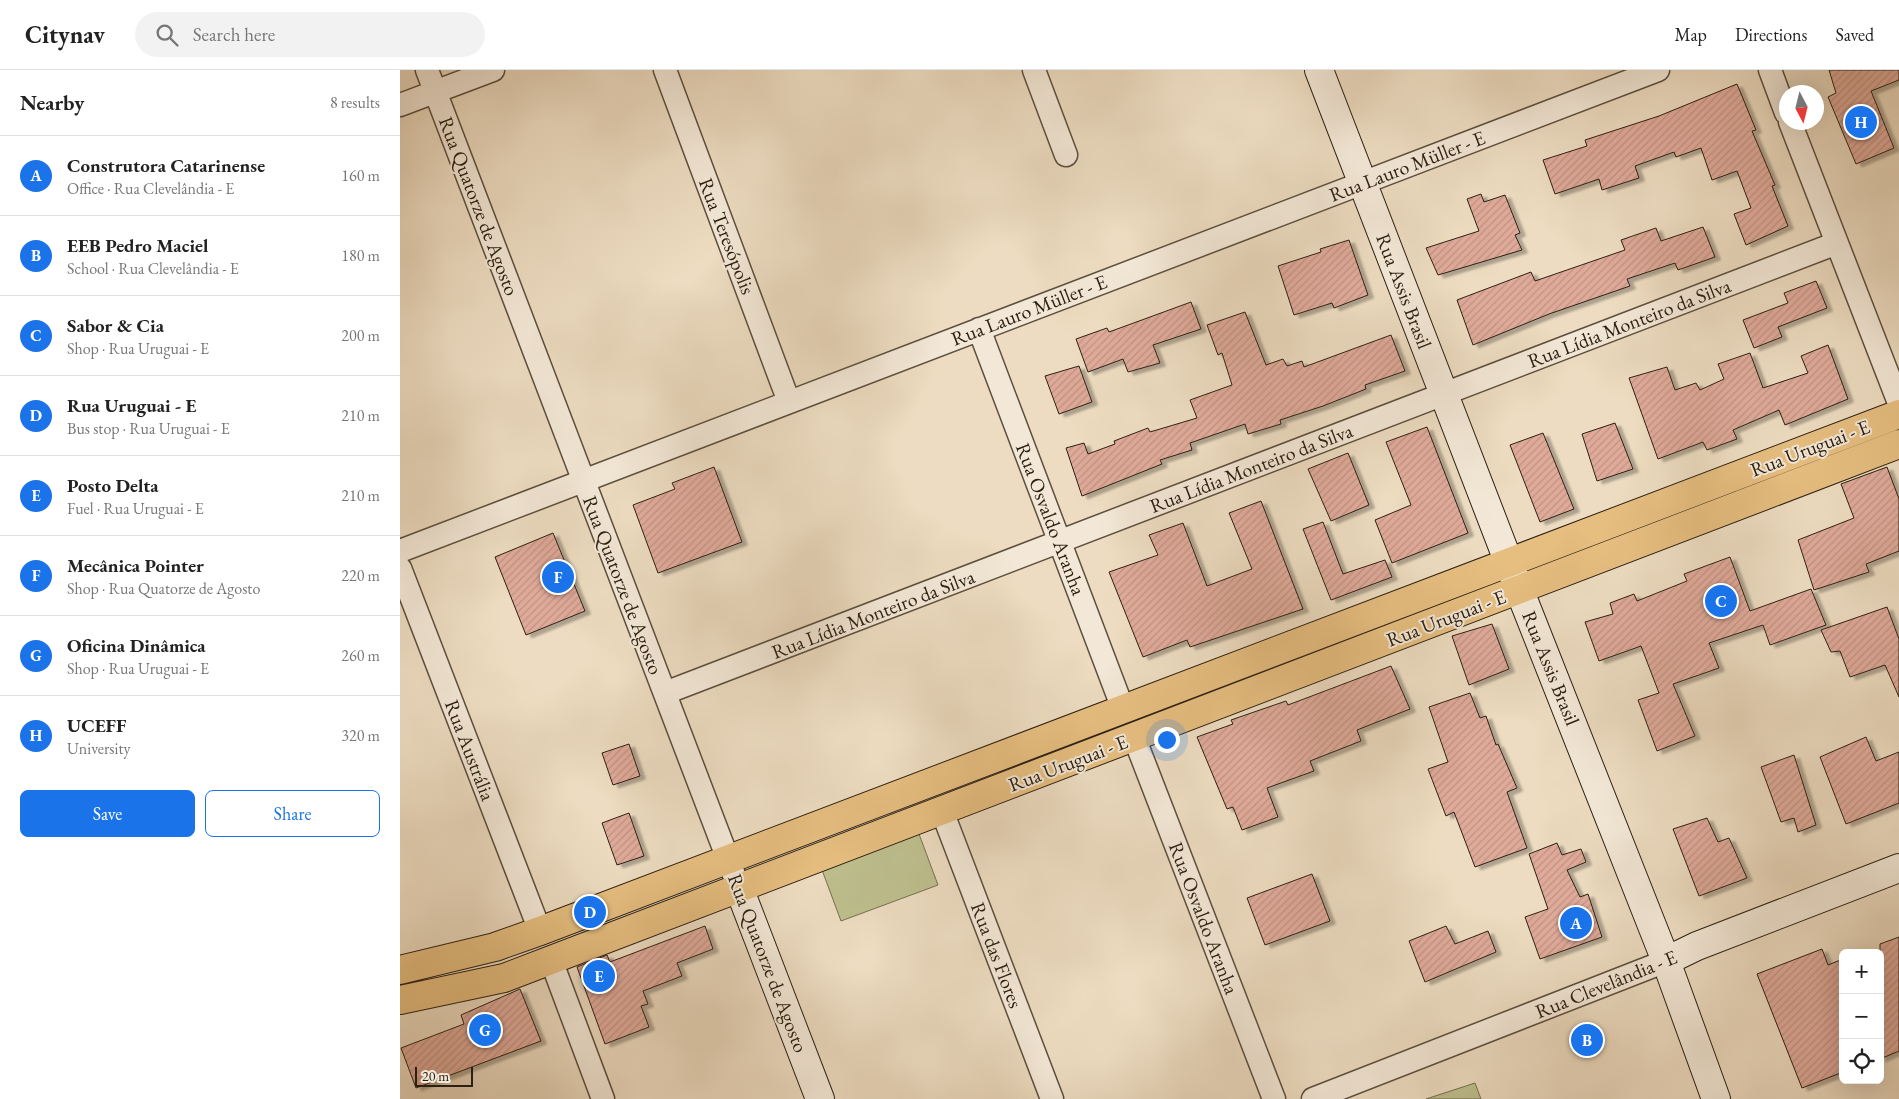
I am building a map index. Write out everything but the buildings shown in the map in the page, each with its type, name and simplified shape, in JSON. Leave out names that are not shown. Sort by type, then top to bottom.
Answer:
[{"type":"main road","name":"Rua Uruguai - E","points":[[400,970],[478,952],[540,931],[1899,414]]},
{"type":"main road","name":"Rua Uruguai - E","points":[[400,1000],[504,978],[1899,444]]},
{"type":"street","name":"Rua Quatorze de Agosto","points":[[427,70],[820,1099]]},
{"type":"street","points":[[400,106],[493,70]]},
{"type":"street","name":"Rua Teresópolis","points":[[665,70],[789,402]]},
{"type":"street","points":[[1034,70],[1066,155]]},
{"type":"street","name":"Rua Assis Brasil","points":[[1319,70],[1666,961],[1716,1099]]},
{"type":"street","name":"Rua Lauro Müller - E","points":[[400,551],[1658,70]]},
{"type":"street","points":[[1770,70],[1779,94]]},
{"type":"street","points":[[1793,130],[1899,403]]},
{"type":"street","name":"Rua Lídia Monteiro da Silva","points":[[665,693],[1837,243]]},
{"type":"street","name":"Rua Osvaldo Aranha","points":[[979,329],[1123,709]]},
{"type":"street","name":"Rua Austrália","points":[[400,568],[540,931]]},
{"type":"street","name":"Rua Osvaldo Aranha","points":[[1134,737],[1274,1099]]},
{"type":"street","name":"Rua das Flores","points":[[942,811],[1052,1099]]},
{"type":"street","name":"Rua Clevelândia - E","points":[[1312,1099],[1899,868]]},
{"type":"street","points":[[551,960],[603,1099]]},
{"type":"green space","points":[[919,834],[938,885],[841,921],[822,870]]},
{"type":"green space","points":[[1475,1083],[1481,1099],[1426,1099]]},
{"type":"place","name":"UCEFF","points":[[1861,122]]},
{"type":"place","name":"Mecânica Pointer","points":[[558,577]]},
{"type":"place","name":"Sabor & Cia","points":[[1721,601]]},
{"type":"place","name":"Rua Uruguai - E","points":[[590,912]]},
{"type":"place","name":"Construtora Catarinense","points":[[1576,923]]},
{"type":"place","name":"Posto Delta","points":[[599,976]]},
{"type":"place","name":"Oficina Dinâmica","points":[[485,1030]]},
{"type":"place","name":"EEB Pedro Maciel","points":[[1587,1040]]}]
